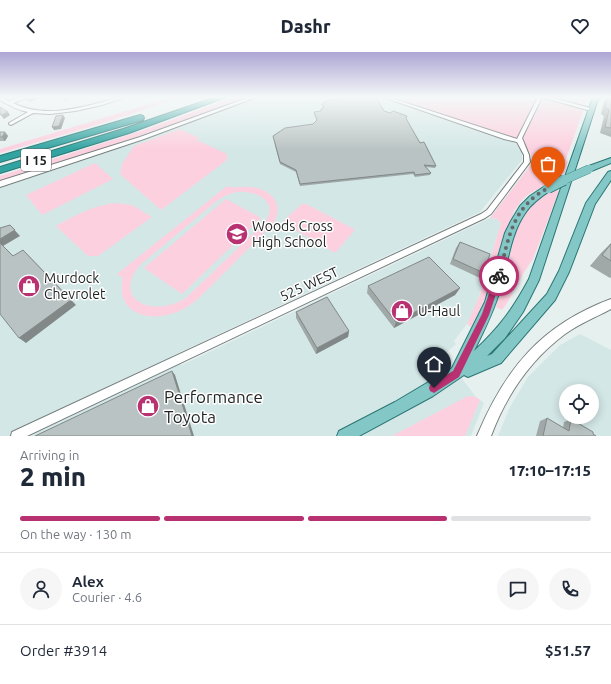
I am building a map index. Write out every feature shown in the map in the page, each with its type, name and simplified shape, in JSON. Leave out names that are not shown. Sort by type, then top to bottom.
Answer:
[{"type":"highway","name":"I 15","points":[[0,159],[149,115]]},
{"type":"highway","name":"I 15","points":[[0,170],[126,131],[170,115]]},
{"type":"main road","points":[[344,436],[426,393],[456,374],[473,361],[514,318],[529,292],[589,115]]},
{"type":"main road","points":[[456,374],[485,315],[495,290],[514,221],[528,202],[548,188],[611,160]]},
{"type":"main road","points":[[456,374],[496,359],[551,297],[564,272],[591,203],[611,174]]},
{"type":"street","points":[[11,124],[26,115]]},
{"type":"street","points":[[0,184],[148,136],[204,115]]},
{"type":"street","points":[[440,115],[506,138],[519,141],[520,134],[530,115]]},
{"type":"street","name":"525 WEST","points":[[16,436],[483,216],[489,212],[527,162],[527,154],[519,141]]},
{"type":"street","points":[[484,436],[493,413],[514,377],[535,352],[563,329],[611,304]]},
{"type":"shaded area","points":[[113,115],[128,115],[0,153],[0,149]]},
{"type":"shaded area","points":[[186,115],[199,115],[112,146],[0,182],[0,176],[144,130]]},
{"type":"shaded area","points":[[211,115],[432,115],[507,141],[515,142],[522,153],[522,160],[480,212],[172,356],[182,365],[490,218],[497,219],[501,223],[476,306],[467,324],[454,341],[456,344],[444,355],[476,397],[484,403],[471,436],[0,436],[0,188],[126,146]]},
{"type":"shaded area","points":[[442,115],[582,115],[566,159],[568,162],[564,174],[529,194],[514,211],[488,294],[471,327],[467,324],[479,297],[501,223],[497,219],[490,218],[530,166],[532,161],[530,152],[523,145],[511,138]]},
{"type":"shaded area","points":[[180,129],[199,138],[197,140],[227,154],[227,160],[161,210],[120,174],[122,164],[134,146]]},
{"type":"shaded area","points":[[95,163],[113,179],[42,215],[26,195]]},
{"type":"shaded area","points":[[227,186],[233,188],[257,188],[270,194],[276,202],[277,213],[273,224],[198,299],[189,306],[178,311],[161,316],[151,316],[142,315],[134,311],[128,306],[123,298],[123,278],[117,274]],"holes":[[[236,192],[258,195],[264,199],[270,209],[268,216],[263,224],[186,298],[174,304],[150,306],[133,297],[130,288],[132,278],[140,265],[218,200]]]},
{"type":"shaded area","points":[[554,189],[559,191],[533,259],[502,310],[496,307],[519,221],[536,198]]},
{"type":"shaded area","points":[[226,199],[261,218],[182,294],[144,268]]},
{"type":"shaded area","points":[[117,203],[132,205],[152,217],[98,256],[88,256],[56,226],[92,208]]},
{"type":"shaded area","points":[[302,204],[306,204],[354,229],[354,231],[336,252],[333,252],[284,223],[283,221]]},
{"type":"shaded area","points":[[580,334],[611,350],[611,436],[498,436],[510,407],[528,377],[560,345]]},
{"type":"shaded area","points":[[468,396],[476,397],[480,400],[465,436],[392,436]]},
{"type":"building","points":[[63,115],[59,126],[52,127],[56,116]]},
{"type":"building","name":"Woods Cross High School","points":[[315,115],[407,116],[406,118],[420,143],[424,142],[436,166],[424,165],[431,173],[415,175],[414,172],[300,184],[296,170],[280,162],[273,136],[285,128],[313,124],[317,120]]},
{"type":"building","points":[[608,115],[611,115],[611,128],[605,127]]},
{"type":"building","points":[[0,132],[5,132],[2,137],[0,137]]},
{"type":"building","points":[[10,225],[15,230],[0,239],[0,228]]},
{"type":"building","points":[[460,242],[490,254],[484,273],[453,259]]},
{"type":"building","name":"Murdock Chevrolet","points":[[0,243],[13,256],[23,250],[71,300],[19,338],[0,314]]},
{"type":"building","points":[[611,244],[611,261],[602,255]]},
{"type":"building","name":"U-Haul","points":[[429,257],[460,288],[396,322],[368,286]]},
{"type":"building","points":[[327,297],[349,331],[317,348],[296,312]]},
{"type":"building","name":"Performance Toyota","points":[[172,371],[192,436],[35,436]]},
{"type":"building","points":[[547,418],[569,431],[570,424],[579,424],[593,432],[596,436],[543,436]]},
{"type":"way so far","points":[[499,276],[514,221],[520,210],[537,194],[548,188]]},
{"type":"place","name":"Woods Cross High School","points":[[237,234]]},
{"type":"place","name":"Murdock Chevrolet","points":[[29,286]]},
{"type":"place","name":"U-Haul","points":[[402,311]]},
{"type":"place","name":"Performance Toyota","points":[[148,406]]},
{"type":"route","points":[[434,388],[456,374],[485,315],[499,276]]}]
